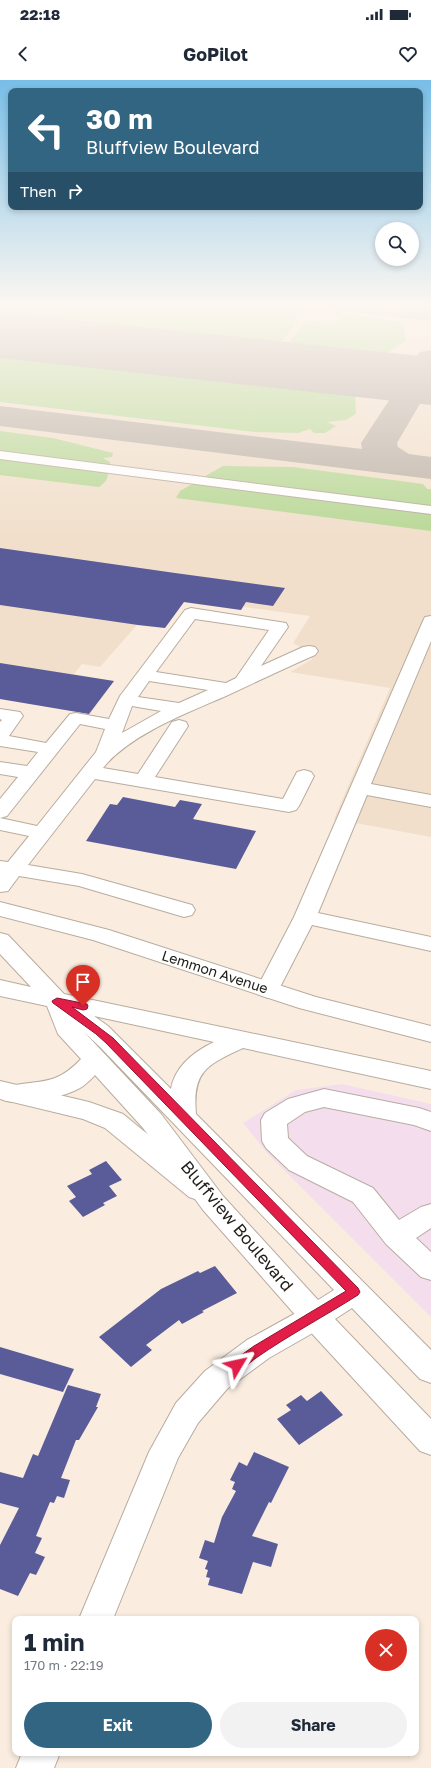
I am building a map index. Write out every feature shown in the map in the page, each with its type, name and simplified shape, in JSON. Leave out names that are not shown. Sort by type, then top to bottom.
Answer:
[{"type":"main road","points":[[0,455],[431,510]]},
{"type":"main road","points":[[0,886],[7,868],[42,833],[105,753],[126,700],[191,613],[280,627],[234,685]]},
{"type":"main road","points":[[268,990],[305,916],[431,621]]},
{"type":"main road","points":[[105,753],[135,733],[180,718],[234,685],[309,651]]},
{"type":"main road","points":[[145,675],[234,685]]},
{"type":"main road","points":[[126,700],[180,718]]},
{"type":"main road","points":[[0,714],[14,716],[0,735]]},
{"type":"main road","points":[[0,812],[76,718],[116,726]]},
{"type":"main road","points":[[143,781],[180,718]]},
{"type":"main road","points":[[0,740],[51,749]]},
{"type":"main road","points":[[0,768],[32,773]]},
{"type":"main road","points":[[90,772],[289,806],[304,776]]},
{"type":"main road","points":[[360,788],[431,801]]},
{"type":"main road","points":[[0,824],[42,833]]},
{"type":"main road","points":[[7,868],[82,880],[184,910]]},
{"type":"main road","name":"Lemmon Avenue","points":[[0,909],[82,929],[268,990],[341,1011],[431,1034]]},
{"type":"main road","points":[[305,916],[431,944]]},
{"type":"main road","name":"Bluffview Boulevard","points":[[0,940],[57,1001],[100,1032],[431,1370]]},
{"type":"main road","points":[[0,988],[431,1080]]},
{"type":"main road","name":"Bluffview Boulevard","points":[[57,1001],[66,1028],[152,1121],[213,1202],[315,1317],[431,1441]]},
{"type":"main road","points":[[184,1118],[183,1096],[185,1081],[194,1067],[213,1053],[242,1039]]},
{"type":"main road","points":[[6,1092],[53,1088],[69,1083],[82,1074],[95,1060]]},
{"type":"main road","points":[[6,1092],[89,1111],[114,1121],[213,1202]]},
{"type":"main road","points":[[431,1122],[419,1116],[324,1098],[297,1105],[274,1120],[275,1141],[298,1163],[363,1194],[396,1236],[431,1269]]},
{"type":"main road","points":[[396,1236],[431,1216]]},
{"type":"main road","points":[[97,1616],[165,1452],[187,1413],[216,1380],[258,1350],[315,1317],[354,1292]]},
{"type":"main road","points":[[35,1768],[40,1756]]},
{"type":"shaded area","points":[[0,382],[431,382],[431,837],[334,819],[390,688],[290,672],[311,660],[314,655],[293,643],[310,616],[244,607],[241,610],[172,601],[175,614],[165,628],[137,625],[100,667],[82,664],[74,674],[114,681],[90,714],[0,699]]},
{"type":"shaded area","points":[[342,1084],[431,1104],[431,1317],[267,1153],[243,1123],[296,1090]]},
{"type":"green space","points":[[0,382],[253,382],[355,393],[356,414],[346,420],[327,422],[336,426],[325,433],[314,433],[310,429],[298,433],[255,432],[0,402]]},
{"type":"green space","points":[[0,431],[53,438],[113,453],[112,457],[103,458],[110,462],[110,466],[0,452]]},
{"type":"green space","points":[[0,458],[108,472],[108,475],[106,481],[99,487],[0,475]]},
{"type":"green space","points":[[223,466],[293,467],[423,484],[427,489],[431,489],[431,507],[202,478]]},
{"type":"green space","points":[[194,483],[431,513],[431,531],[176,498],[180,491]]},
{"type":"building","points":[[0,548],[285,588],[273,606],[246,602],[241,610],[184,602],[165,628],[138,625],[0,605]]},
{"type":"building","points":[[0,663],[114,681],[89,714],[0,699]]},
{"type":"building","points":[[123,797],[175,807],[180,800],[202,804],[193,819],[256,831],[236,869],[86,841],[110,804],[117,805]]},
{"type":"building","points":[[106,1161],[122,1180],[109,1186],[117,1196],[103,1203],[105,1205],[83,1217],[69,1201],[76,1197],[67,1186],[92,1174],[89,1170]]},
{"type":"building","points":[[215,1266],[237,1293],[202,1311],[204,1312],[182,1324],[179,1320],[146,1345],[152,1350],[131,1367],[99,1337],[161,1289],[198,1271],[200,1273]]},
{"type":"building","points":[[0,1347],[74,1369],[63,1392],[0,1374]]},
{"type":"building","points":[[68,1385],[101,1394],[96,1407],[98,1407],[79,1440],[76,1440],[61,1478],[70,1480],[64,1498],[57,1496],[54,1503],[50,1502],[36,1536],[42,1538],[35,1553],[45,1557],[36,1575],[30,1573],[18,1596],[0,1589],[0,1545],[19,1508],[0,1503],[0,1472],[23,1478],[33,1454],[38,1456]]},
{"type":"building","points":[[321,1391],[343,1415],[299,1445],[277,1419],[291,1410],[286,1405],[301,1395],[307,1401]]},
{"type":"building","points":[[254,1452],[289,1467],[252,1536],[278,1544],[271,1567],[253,1562],[242,1594],[208,1585],[210,1578],[206,1577],[208,1570],[205,1569],[208,1561],[199,1558],[205,1540],[214,1543],[222,1517],[236,1491],[232,1489],[235,1482],[230,1480],[239,1462],[247,1466]]},
{"type":"taxiway","points":[[396,462],[385,455],[379,448],[379,443],[417,382]]},
{"type":"taxiway","points":[[0,416],[431,468]]},
{"type":"route","points":[[83,1006],[57,1001],[100,1032],[354,1292],[315,1317],[258,1350],[237,1365]]}]
